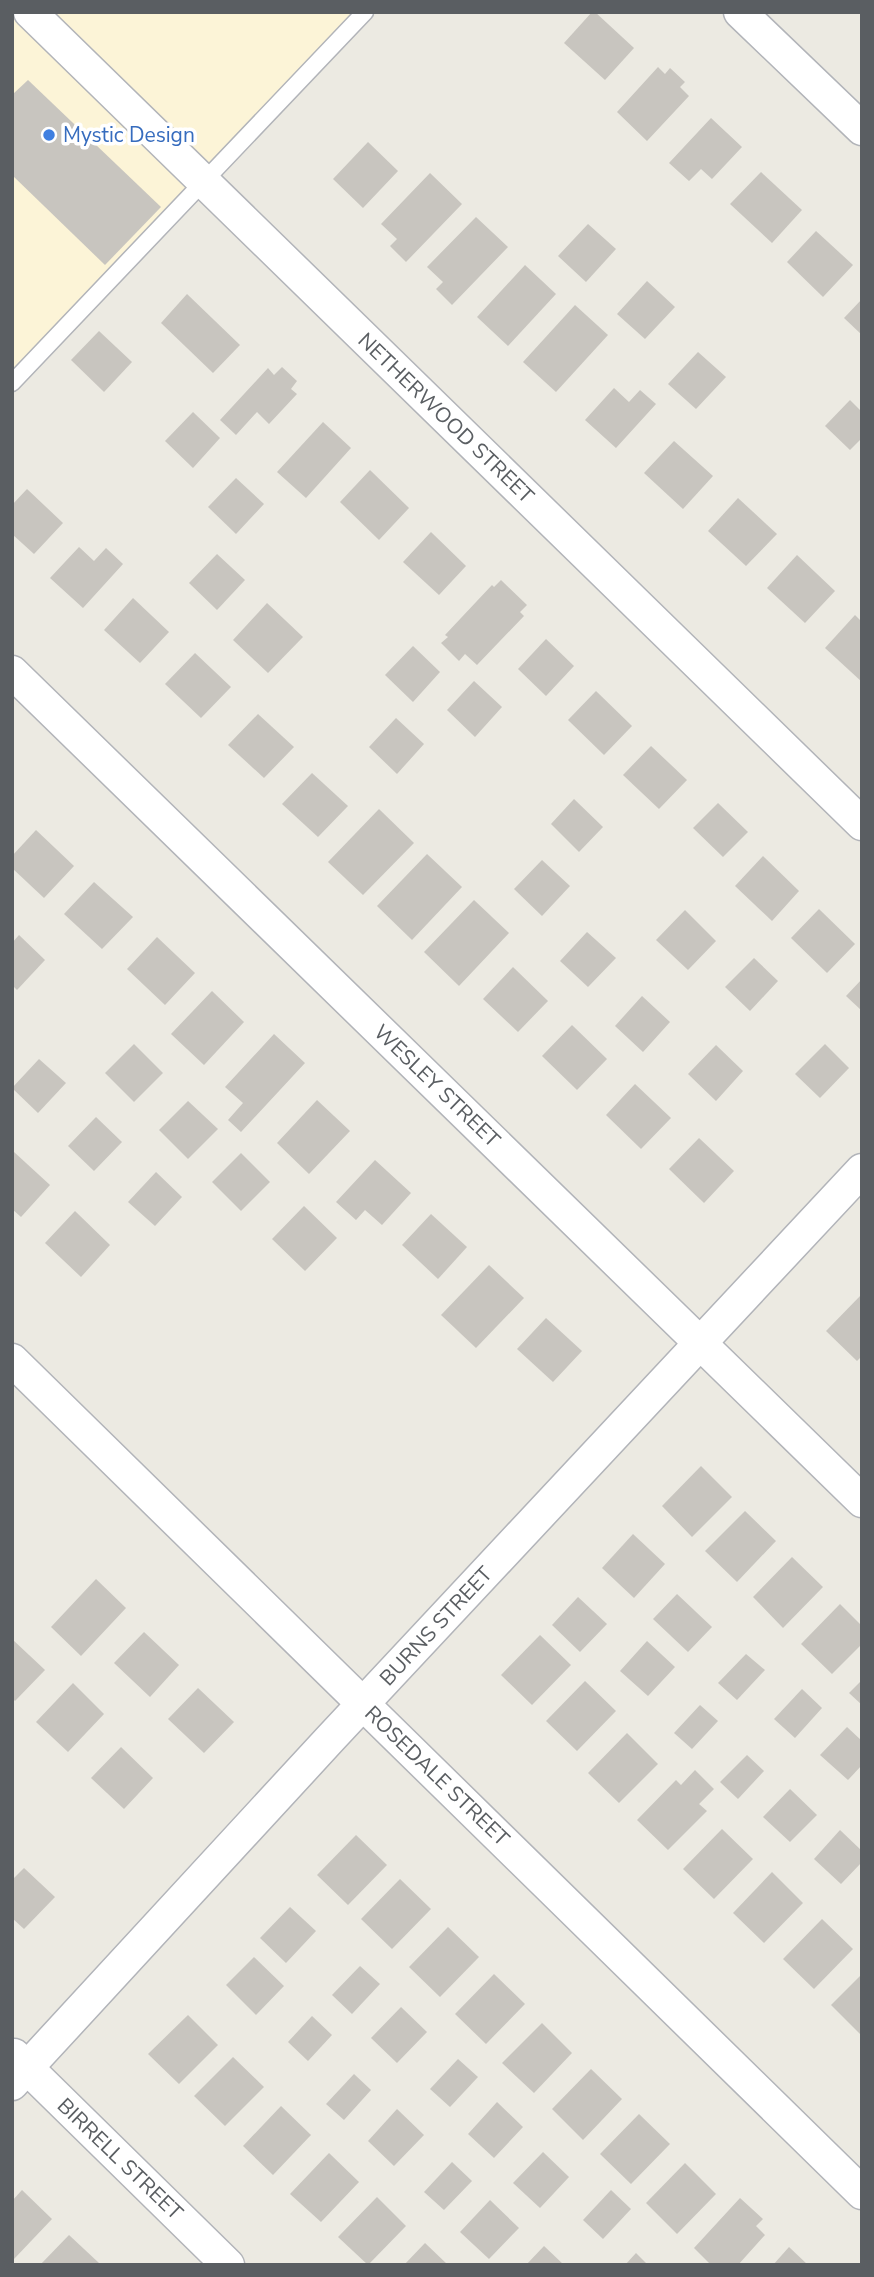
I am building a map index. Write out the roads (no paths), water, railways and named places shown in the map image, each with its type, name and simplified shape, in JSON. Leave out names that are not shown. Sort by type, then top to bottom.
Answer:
[{"type":"street","name":"NETHERWOOD STREET","points":[[30,12],[862,824]]},
{"type":"street","points":[[740,12],[862,130]]},
{"type":"street","name":"WESLEY STREET","points":[[12,672],[862,1501]]},
{"type":"street","name":"BURNS STREET","points":[[17,2068],[363,1704],[862,1170]]},
{"type":"street","name":"ROSEDALE STREET","points":[[12,1360],[862,2193]]},
{"type":"street","name":"BIRRELL STREET","points":[[17,2068],[228,2265]]},
{"type":"lane","points":[[12,383],[365,12]]},
{"type":"place","name":"Mystic Design","points":[[49,135]]}]
